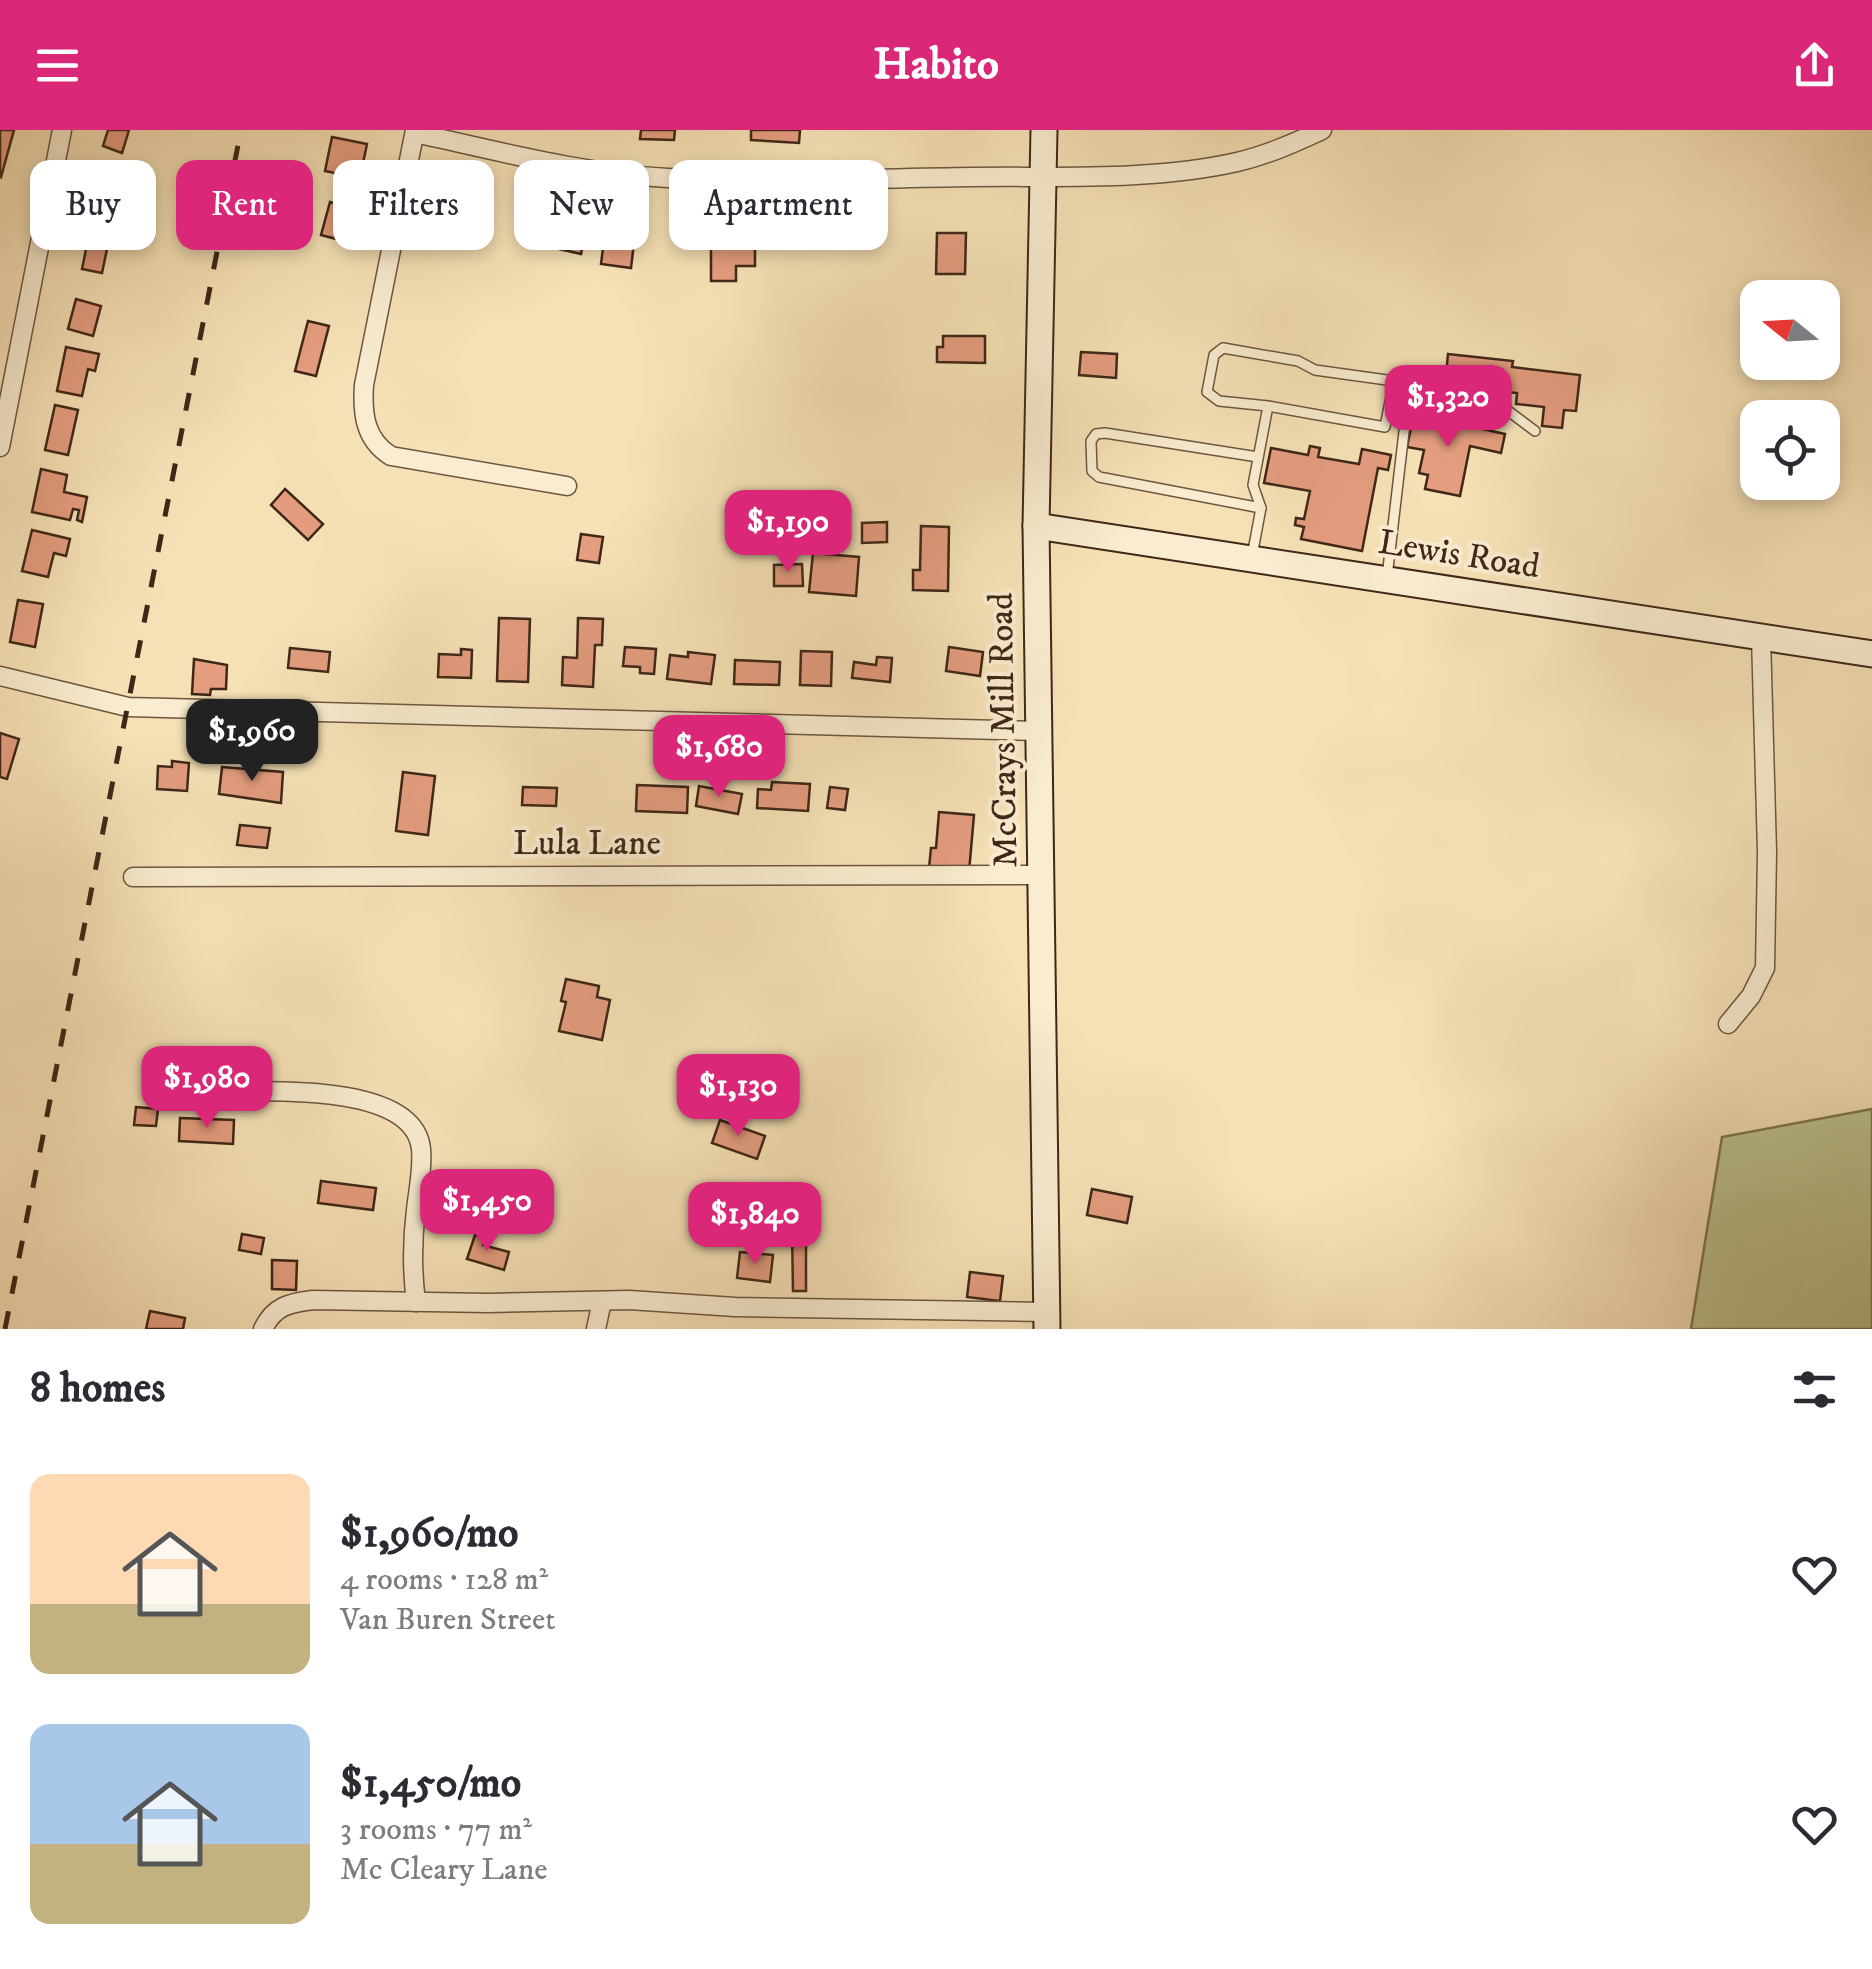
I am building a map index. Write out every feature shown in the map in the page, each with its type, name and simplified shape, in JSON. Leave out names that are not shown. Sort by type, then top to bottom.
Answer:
[{"type":"street","points":[[1,441],[62,130]]},
{"type":"street","name":"McCrays Mill Road","points":[[1044,130],[1036,526],[1046,1321]]},
{"type":"street","points":[[567,486],[392,456],[380,449],[366,424],[364,385],[415,132],[590,170],[667,178],[1044,176],[1180,171],[1218,166],[1283,148],[1322,130]]},
{"type":"street","name":"Lewis Road","points":[[1036,526],[1872,654]]},
{"type":"street","points":[[1728,1024],[1751,996],[1765,968],[1767,852],[1760,636]]},
{"type":"street","points":[[0,676],[128,707],[1039,731]]},
{"type":"street","name":"Lula Lane","points":[[134,877],[1041,875]]},
{"type":"street","points":[[208,1092],[318,1094],[383,1106],[409,1121],[418,1134],[422,1154],[413,1236],[416,1302]]},
{"type":"street","points":[[266,1324],[287,1303],[313,1300],[602,1301],[1046,1321]]},
{"type":"street","points":[[596,1329],[602,1301]]},
{"type":"lane","points":[[1394,381],[1386,427],[1219,401],[1207,392],[1214,354],[1223,348],[1298,361],[1315,370],[1394,381],[1409,389],[1507,410],[1536,430]]},
{"type":"lane","points":[[1386,580],[1409,389]]},
{"type":"lane","points":[[1252,559],[1261,508],[1253,485],[1268,406]]},
{"type":"lane","points":[[1258,457],[1106,433],[1096,434],[1092,441],[1092,471],[1099,477],[1261,508]]},
{"type":"green space","points":[[1872,1109],[1872,1329],[1691,1329],[1722,1137]]},
{"type":"building","points":[[0,130],[14,130],[1,177],[0,176]]},
{"type":"building","points":[[108,130],[129,130],[122,153],[103,146]]},
{"type":"building","points":[[641,130],[675,130],[674,140],[640,139]]},
{"type":"building","points":[[751,130],[800,130],[799,143],[751,140]]},
{"type":"building","points":[[332,137],[367,144],[364,160],[333,160],[333,173],[325,171]]},
{"type":"building","points":[[330,202],[333,203],[333,238],[321,235]]},
{"type":"building","points":[[937,233],[966,233],[965,274],[936,274]]},
{"type":"building","points":[[86,250],[107,250],[102,273],[82,269]]},
{"type":"building","points":[[603,250],[633,250],[631,268],[601,264]]},
{"type":"building","points":[[711,250],[755,250],[755,266],[736,266],[736,281],[711,281]]},
{"type":"building","points":[[76,299],[101,306],[93,336],[68,329]]},
{"type":"building","points":[[308,321],[329,326],[316,376],[295,371]]},
{"type":"building","points":[[943,336],[985,336],[985,363],[937,362],[937,347],[943,347]]},
{"type":"building","points":[[66,347],[99,354],[95,371],[88,369],[82,396],[57,391]]},
{"type":"building","points":[[1081,352],[1117,354],[1116,378],[1079,375]]},
{"type":"building","points":[[1448,354],[1513,361],[1512,367],[1580,375],[1576,411],[1564,410],[1562,428],[1542,426],[1544,407],[1516,404],[1517,393],[1445,385]]},
{"type":"building","points":[[55,405],[78,410],[68,455],[45,450]]},
{"type":"building","points":[[1414,414],[1505,434],[1501,453],[1470,446],[1460,496],[1425,489],[1428,475],[1419,473],[1424,450],[1407,447]]},
{"type":"building","points":[[1310,446],[1320,448],[1318,457],[1359,464],[1362,449],[1391,455],[1388,470],[1378,468],[1362,551],[1301,539],[1304,527],[1295,525],[1296,518],[1304,519],[1310,491],[1264,483],[1271,448],[1308,455]]},
{"type":"building","points":[[41,469],[67,475],[64,492],[87,497],[82,522],[77,520],[79,510],[73,509],[70,520],[32,512]]},
{"type":"building","points":[[285,489],[323,524],[308,540],[271,505]]},
{"type":"building","points":[[887,522],[887,542],[862,543],[862,523]]},
{"type":"building","points":[[921,526],[949,527],[948,591],[913,590],[913,570],[920,570]]},
{"type":"building","points":[[32,530],[70,539],[66,556],[54,553],[48,577],[22,571]]},
{"type":"building","points":[[581,534],[603,537],[599,563],[577,560]]},
{"type":"building","points":[[813,553],[859,557],[856,596],[809,592]]},
{"type":"building","points":[[802,564],[803,586],[774,586],[774,565]]},
{"type":"building","points":[[18,600],[43,604],[35,647],[10,642]]},
{"type":"building","points":[[499,618],[530,619],[528,682],[497,681]]},
{"type":"building","points":[[578,618],[603,619],[602,645],[595,645],[593,687],[562,685],[563,657],[577,658]]},
{"type":"building","points":[[625,647],[656,649],[654,674],[640,673],[640,667],[623,666]]},
{"type":"building","points":[[949,647],[983,652],[980,676],[946,671]]},
{"type":"building","points":[[290,648],[330,652],[328,672],[288,668]]},
{"type":"building","points":[[461,649],[472,650],[471,678],[438,677],[439,654],[461,655]]},
{"type":"building","points":[[801,651],[832,652],[831,686],[800,685]]},
{"type":"building","points":[[688,652],[715,655],[711,684],[667,679],[670,655],[688,657]]},
{"type":"building","points":[[877,657],[892,658],[890,682],[852,678],[854,662],[876,665]]},
{"type":"building","points":[[194,659],[227,665],[226,689],[211,689],[210,695],[192,694]]},
{"type":"building","points":[[735,660],[780,662],[779,685],[734,684]]},
{"type":"building","points":[[0,733],[19,739],[7,779],[0,777]]},
{"type":"building","points":[[172,761],[189,763],[187,791],[157,789],[158,766],[172,767]]},
{"type":"building","points":[[222,767],[283,772],[281,803],[219,794]]},
{"type":"building","points":[[403,772],[435,776],[428,835],[396,831]]},
{"type":"building","points":[[772,782],[810,784],[808,811],[757,808],[758,789],[771,790]]},
{"type":"building","points":[[637,785],[688,787],[687,813],[636,811]]},
{"type":"building","points":[[699,786],[742,794],[738,814],[696,806]]},
{"type":"building","points":[[523,787],[557,788],[556,806],[522,805]]},
{"type":"building","points":[[830,787],[848,789],[845,810],[827,808]]},
{"type":"building","points":[[939,812],[974,815],[969,872],[929,868],[931,848],[936,848]]},
{"type":"building","points":[[240,825],[270,828],[267,848],[237,845]]},
{"type":"building","points":[[566,979],[599,986],[597,997],[610,1000],[602,1040],[559,1031],[566,1002],[561,1001]]},
{"type":"building","points":[[136,1107],[158,1109],[156,1126],[134,1125]]},
{"type":"building","points":[[180,1118],[234,1120],[233,1144],[179,1141]]},
{"type":"building","points":[[720,1120],[765,1136],[757,1159],[712,1143]]},
{"type":"building","points":[[321,1181],[376,1188],[373,1210],[318,1203]]},
{"type":"building","points":[[1092,1189],[1132,1197],[1127,1223],[1087,1215]]},
{"type":"building","points":[[792,1231],[806,1231],[806,1291],[793,1291]]},
{"type":"building","points":[[242,1234],[264,1238],[261,1254],[239,1250]]},
{"type":"building","points":[[475,1235],[485,1238],[483,1245],[509,1252],[504,1270],[467,1259]]},
{"type":"building","points":[[740,1252],[773,1255],[770,1282],[737,1278]]},
{"type":"building","points":[[272,1260],[297,1261],[296,1290],[272,1289]]},
{"type":"building","points":[[970,1272],[1003,1276],[1000,1301],[967,1297]]},
{"type":"building","points":[[150,1311],[185,1318],[183,1329],[146,1329]]},
{"type":"railway","points":[[5,1329],[241,130]]}]
